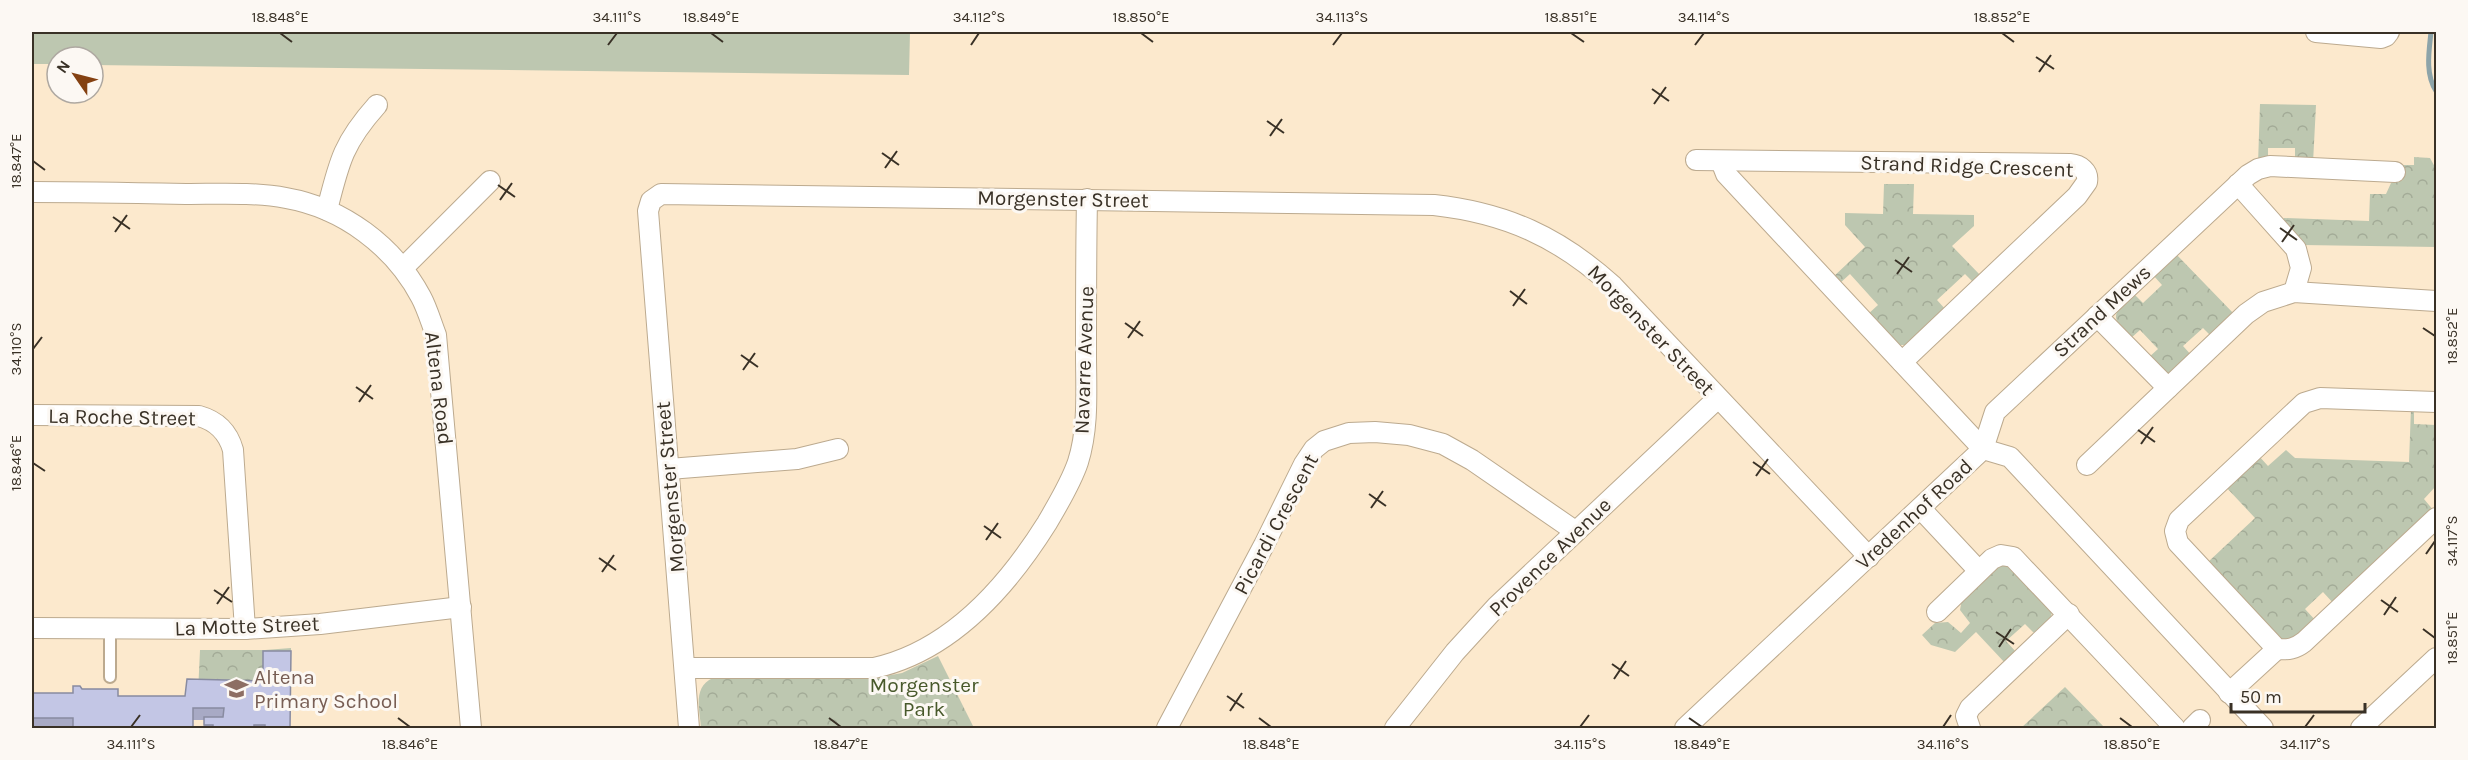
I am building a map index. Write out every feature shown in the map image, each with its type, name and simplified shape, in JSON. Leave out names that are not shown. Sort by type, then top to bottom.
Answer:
[{"type":"street","points":[[2316,32],[2381,38],[2390,32]]},
{"type":"street","points":[[327,210],[340,159],[358,125],[377,105]]},
{"type":"street","name":"Strand Ridge Crescent","points":[[1696,160],[2070,164],[2079,166],[2085,171],[2088,178],[2082,191],[1902,362]]},
{"type":"street","points":[[1721,161],[1723,171],[1983,449]]},
{"type":"street","name":"Strand Mews","points":[[1983,449],[1995,412],[2238,184],[2258,169],[2270,166],[2395,172]]},
{"type":"street","points":[[403,268],[490,181]]},
{"type":"street","points":[[2238,184],[2296,249],[2301,268],[2294,292]]},
{"type":"street","name":"Altena Road","points":[[32,192],[285,197],[327,210],[348,221],[377,241],[403,268],[422,297],[436,335],[471,729]]},
{"type":"street","name":"Morgenster Street","points":[[689,729],[648,211],[648,206],[655,196],[661,194],[1434,205],[1504,219],[1551,239],[1594,268],[1631,304],[1869,557]]},
{"type":"street","name":"Navarre Avenue","points":[[685,668],[874,668],[896,663],[914,656],[939,640],[974,613],[1002,586],[1059,502],[1078,463],[1086,421],[1086,199]]},
{"type":"street","points":[[2087,465],[2246,314],[2270,299],[2294,292],[2436,301]]},
{"type":"street","points":[[2097,316],[2168,388]]},
{"type":"street","name":"Provence Avenue","points":[[1395,729],[1455,652],[1497,606],[1718,398]]},
{"type":"street","points":[[2277,649],[2178,543],[2175,537],[2176,525],[2304,403],[2320,398],[2436,402]]},
{"type":"street","name":"La Roche Street","points":[[32,415],[199,416],[212,421],[225,432],[233,450],[245,629]]},
{"type":"street","name":"Picardi Crescent","points":[[1167,729],[1304,464],[1314,449],[1324,441],[1349,433],[1375,432],[1409,435],[1443,444],[1473,460],[1575,531]]},
{"type":"street","points":[[669,469],[797,459],[838,449]]},
{"type":"street","name":"Vredenhof Road","points":[[1685,729],[1983,449],[2010,457],[2263,729]]},
{"type":"street","points":[[1921,509],[1979,571]]},
{"type":"street","points":[[2229,693],[2277,649],[2293,649],[2304,642],[2436,518]]},
{"type":"street","points":[[1937,612],[1996,556],[2013,556],[2175,729]]},
{"type":"street","name":"La Motte Street","points":[[32,628],[245,629],[320,624],[461,607]]},
{"type":"street","points":[[1970,729],[1966,716],[1970,708],[2069,614]]},
{"type":"street","points":[[2361,729],[2436,658]]},
{"type":"lane","points":[[110,629],[110,677]]},
{"type":"green space","points":[[32,32],[910,32],[909,75],[105,65],[105,45],[45,45],[45,64],[32,64]]},
{"type":"green space","points":[[2260,104],[2316,105],[2313,163],[2295,162],[2295,148],[2268,148],[2268,162],[2258,164]]},
{"type":"green space","points":[[2414,157],[2430,158],[2436,169],[2436,247],[2303,245],[2281,221],[2284,218],[2369,221],[2370,194],[2386,194],[2391,183],[2403,180],[2403,165],[2414,165]]},
{"type":"green space","points":[[1884,184],[1914,184],[1913,214],[1974,215],[1974,226],[1952,246],[1982,277],[1974,283],[1965,274],[1937,300],[1946,310],[1907,345],[1896,345],[1867,315],[1878,305],[1850,274],[1839,284],[1832,278],[1865,247],[1845,225],[1845,213],[1883,214]]},
{"type":"green space","points":[[2175,253],[2236,316],[2213,338],[2203,328],[2183,346],[2193,357],[2172,374],[2167,374],[2148,358],[2158,349],[2140,330],[2130,339],[2116,320],[2116,315],[2133,293],[2143,303],[2162,285],[2153,275]]},
{"type":"green space","points":[[2411,408],[2414,408],[2414,424],[2436,425],[2436,486],[2424,499],[2434,511],[2334,604],[2323,592],[2305,609],[2316,621],[2299,637],[2281,641],[2207,563],[2255,518],[2225,486],[2258,455],[2268,466],[2286,450],[2295,458],[2409,462]]},
{"type":"green space","points":[[2006,561],[2052,609],[2051,619],[2036,635],[2025,624],[2006,641],[2017,653],[2006,664],[1976,632],[1955,652],[1931,645],[1922,635],[1935,623],[1948,622],[1961,633],[1970,623],[1960,610],[1962,599],[1997,564]]},
{"type":"green space","points":[[291,648],[291,663],[263,693],[198,693],[200,650]]},
{"type":"green space","name":"Morgenster Park","points":[[938,656],[974,728],[701,728],[700,693],[706,682],[713,678],[875,678],[902,673]]},
{"type":"green space","points":[[2065,687],[2105,728],[2021,728]]},
{"type":"building","points":[[263,651],[291,651],[290,729],[265,729],[265,725],[254,725],[254,729],[213,729],[213,725],[204,725],[204,717],[223,717],[224,708],[193,708],[193,729],[73,729],[73,718],[32,718],[32,693],[73,693],[73,686],[80,686],[82,689],[118,689],[118,696],[185,696],[187,679],[263,681]]},
{"type":"waterway","points":[[2431,32],[2429,70],[2436,91]]},
{"type":"place","name":"Altena Primary School","points":[[236,689]]}]
